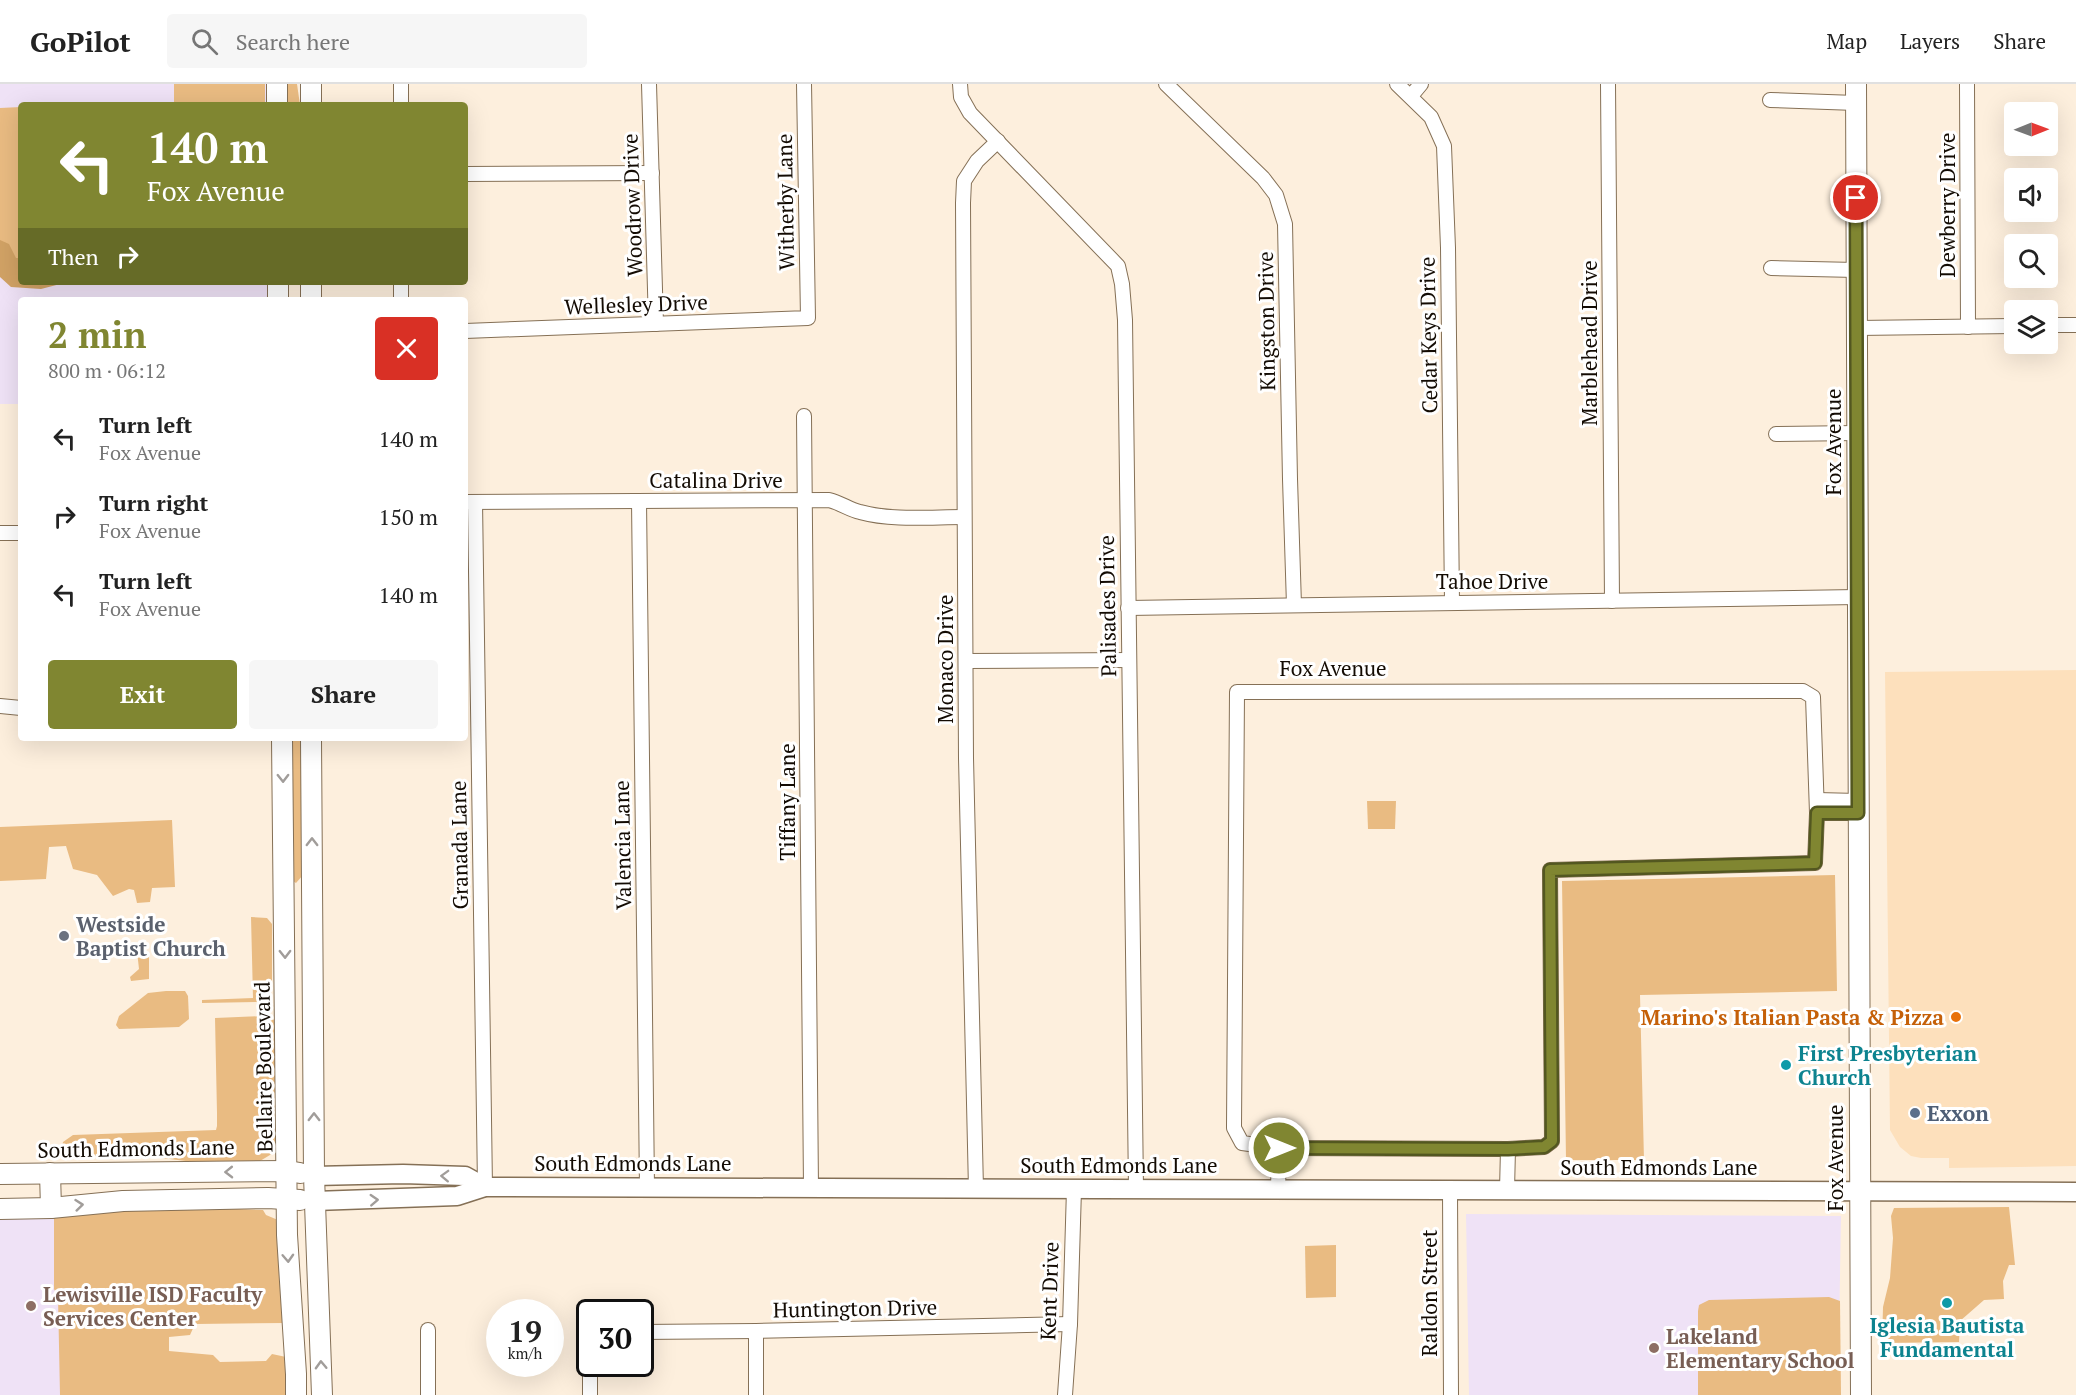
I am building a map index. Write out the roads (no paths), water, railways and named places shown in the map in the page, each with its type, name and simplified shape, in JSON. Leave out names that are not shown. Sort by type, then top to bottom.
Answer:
[{"type":"main road","points":[[277,84],[277,102]]},
{"type":"main road","points":[[311,84],[311,102]]},
{"type":"main road","name":"Fox Avenue","points":[[1856,93],[1861,1395]]},
{"type":"main road","name":"Bellaire Boulevard","points":[[282,741],[287,1235],[296,1395]]},
{"type":"main road","points":[[311,741],[314,1176],[322,1395]]},
{"type":"main road","points":[[284,902],[312,901]]},
{"type":"main road","name":"South Edmonds Lane","points":[[0,1174],[288,1171],[314,1176]]},
{"type":"main road","points":[[50,1173],[51,1208]]},
{"type":"main road","name":"South Edmonds Lane","points":[[0,1209],[51,1208],[123,1201],[315,1201]]},
{"type":"street","points":[[401,84],[401,102]]},
{"type":"street","name":"Woodrow Drive","points":[[649,84],[656,324]]},
{"type":"street","name":"Witherby Lane","points":[[804,84],[808,318]]},
{"type":"street","name":"Palisades Drive","points":[[960,84],[961,97],[970,113],[1118,266],[1122,284],[1125,320],[1136,1189]]},
{"type":"street","name":"Kingston Drive","points":[[1166,84],[1263,178],[1276,195],[1285,224],[1294,605]]},
{"type":"street","name":"Cedar Keys Drive","points":[[1397,84],[1431,117],[1444,146],[1448,248],[1452,602]]},
{"type":"street","points":[[1411,96],[1421,84]]},
{"type":"street","name":"Marblehead Drive","points":[[1608,84],[1612,601]]},
{"type":"street","name":"Dewberry Drive","points":[[1968,84],[1968,327]]},
{"type":"street","points":[[1770,100],[1856,93]]},
{"type":"street","name":"Monaco Drive","points":[[976,1189],[966,758],[964,181],[977,161],[998,141]]},
{"type":"street","points":[[468,174],[652,173]]},
{"type":"street","points":[[1771,268],[1856,270]]},
{"type":"street","name":"Wellesley Drive","points":[[468,331],[808,318]]},
{"type":"street","points":[[2058,326],[2076,325]]},
{"type":"street","points":[[1857,328],[2004,326]]},
{"type":"street","name":"Tiffany Lane","points":[[804,416],[812,1188]]},
{"type":"street","points":[[1776,434],[1857,433]]},
{"type":"street","name":"Catalina Drive","points":[[470,502],[829,500],[842,503],[857,512],[887,517],[964,517]]},
{"type":"street","name":"Valencia Lane","points":[[639,501],[647,1187]]},
{"type":"street","name":"Granada Lane","points":[[470,502],[485,1187]]},
{"type":"street","points":[[0,533],[18,533]]},
{"type":"street","name":"Tahoe Drive","points":[[1128,608],[1857,597]]},
{"type":"street","points":[[967,661],[1129,660]]},
{"type":"street","name":"Fox Avenue","points":[[1803,690],[1814,697],[1817,807],[1815,863],[1550,870],[1552,1141],[1544,1147],[1508,1149],[1279,1148],[1242,1143],[1234,1128],[1238,692],[1803,690]]},
{"type":"street","points":[[0,706],[18,708]]},
{"type":"street","points":[[1817,807],[1858,807]]},
{"type":"street","points":[[1278,1190],[1279,1148]]},
{"type":"street","points":[[1507,1190],[1508,1149]]},
{"type":"street","name":"South Edmonds Lane","points":[[314,1176],[403,1174],[465,1176],[485,1187]]},
{"type":"street","name":"South Edmonds Lane","points":[[315,1201],[457,1196],[485,1187],[2076,1192]]},
{"type":"street","name":"Kent Drive","points":[[1065,1395],[1070,1324],[1074,1189]]},
{"type":"street","name":"Raldon Street","points":[[1449,1190],[1451,1395]]},
{"type":"street","name":"Huntington Drive","points":[[654,1332],[1070,1324]]},
{"type":"street","points":[[428,1330],[428,1395]]},
{"type":"street","points":[[756,1331],[756,1395]]},
{"type":"street","points":[[590,1377],[590,1395]]},
{"type":"place","name":"Westside Baptist Church","points":[[64,936]]},
{"type":"place","name":"Marino's Italian Pasta & Pizza","points":[[1956,1017]]},
{"type":"place","name":"First Presbyterian Church","points":[[1786,1065]]},
{"type":"place","name":"Exxon","points":[[1915,1113]]},
{"type":"place","name":"Iglesia Bautista Fundamental","points":[[1947,1303]]},
{"type":"place","name":"Lewisville ISD Faculty Services Center","points":[[31,1306]]},
{"type":"place","name":"Lakeland Elementary School","points":[[1654,1348]]}]
